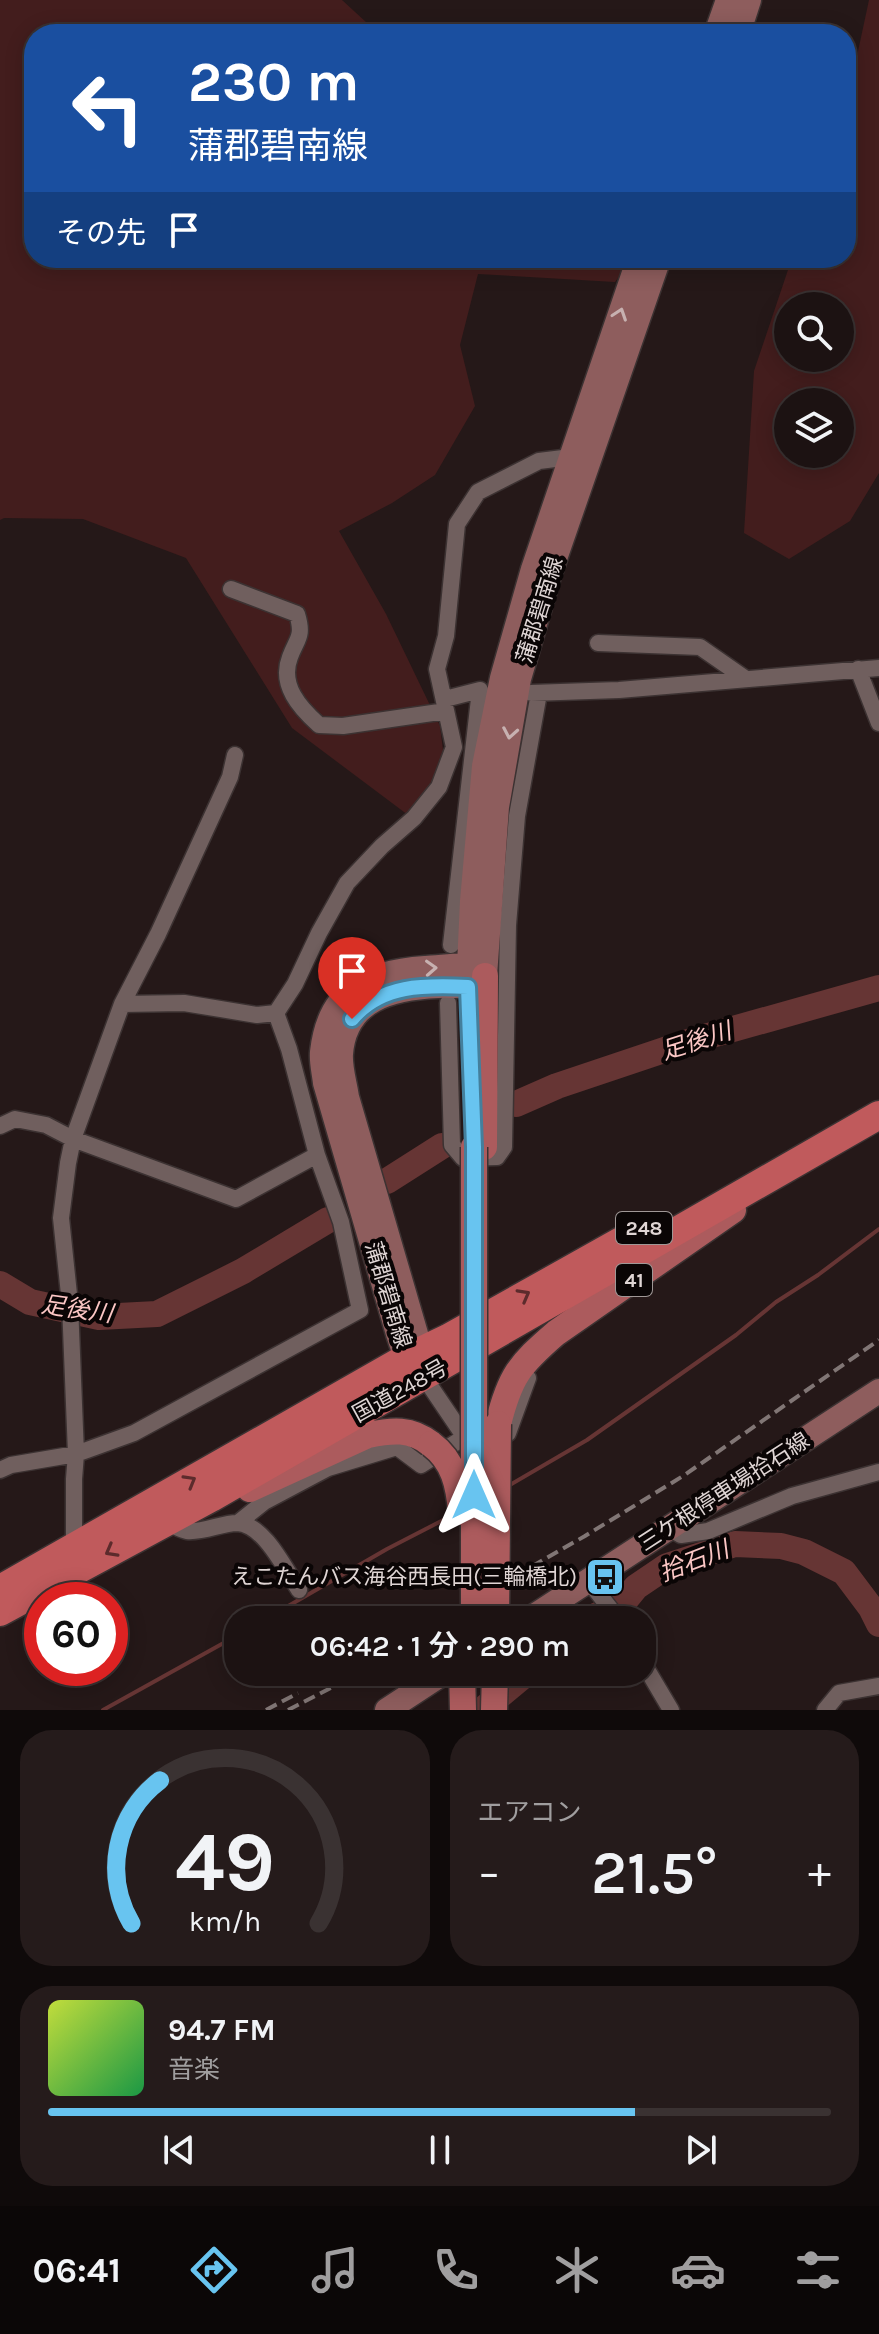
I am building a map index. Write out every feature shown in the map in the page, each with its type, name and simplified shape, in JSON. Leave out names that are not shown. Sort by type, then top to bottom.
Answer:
[{"type":"highway","name":"国道248号","points":[[0,1612],[211,1498],[417,1362],[879,1094]]},
{"type":"highway","name":"国道248号","points":[[0,1589],[74,1546],[879,1115]]},
{"type":"main road","points":[[720,24],[728,0]]},
{"type":"main road","points":[[741,24],[749,0]]},
{"type":"main road","name":"蒲郡碧南線","points":[[467,983],[484,766],[502,678],[533,569],[636,268]]},
{"type":"main road","name":"蒲郡碧南線","points":[[467,983],[519,679],[549,576],[656,268]]},
{"type":"main road","name":"蒲郡碧南線","points":[[417,1362],[325,1083],[322,1054],[337,1006],[361,982],[403,970],[467,983]]},
{"type":"main road","points":[[467,983],[479,1147],[481,1227],[481,1606]]},
{"type":"main road","points":[[474,1606],[479,1147]]},
{"type":"main road","name":"41","points":[[496,1606],[498,1424],[506,1392],[517,1371],[556,1333],[721,1219],[799,1159]]},
{"type":"main road","name":"三ケ根停車場拾石線","points":[[556,1606],[595,1586],[669,1528],[879,1391]]},
{"type":"main road","points":[[211,1498],[230,1499],[368,1435],[406,1431],[431,1444],[450,1463],[459,1489],[462,1606]]},
{"type":"main road","points":[[387,1710],[424,1686]]},
{"type":"main road","points":[[446,1686],[449,1710]]},
{"type":"main road","points":[[462,1686],[463,1710]]},
{"type":"main road","points":[[474,1686],[474,1710]]},
{"type":"main road","points":[[481,1686],[481,1710]]},
{"type":"main road","points":[[494,1710],[495,1686]]},
{"type":"main road","points":[[511,1710],[512,1686]]},
{"type":"street","points":[[276,1013],[295,984],[347,883],[414,818],[439,787],[454,747],[437,669],[446,636],[457,524],[478,492],[539,461],[571,457]]},
{"type":"street","points":[[231,589],[297,614],[299,641],[289,659],[287,684],[301,708],[319,725],[343,726],[446,705],[480,690],[451,945]]},
{"type":"street","points":[[598,643],[700,647],[746,679]]},
{"type":"street","points":[[467,983],[452,1145],[463,1158],[497,1157],[504,1147],[508,925],[517,816],[535,693],[619,690],[879,668]]},
{"type":"street","points":[[858,669],[879,723]]},
{"type":"street","points":[[74,1546],[76,1454],[71,1313],[61,1218],[73,1139],[122,1004],[158,934],[230,777],[235,755]]},
{"type":"street","points":[[122,1004],[184,1003],[257,1015],[276,1013]]},
{"type":"street","points":[[0,1470],[11,1465],[76,1454],[134,1433],[360,1310],[341,1222],[317,1155],[289,1049],[276,1013]]},
{"type":"street","points":[[0,1126],[15,1119],[46,1125],[73,1139],[236,1199],[317,1155]]},
{"type":"street","points":[[417,1362],[466,1436],[492,1485]]},
{"type":"street","points":[[238,1523],[264,1502],[328,1468],[397,1447],[421,1465],[466,1436],[508,1433],[528,1378]]},
{"type":"street","points":[[669,1528],[681,1535],[708,1531],[792,1496],[879,1472]]},
{"type":"street","points":[[163,1522],[187,1531],[238,1523],[253,1526],[299,1590]]},
{"type":"street","points":[[595,1586],[609,1606]]},
{"type":"street","points":[[656,1685],[671,1710]]},
{"type":"street","points":[[825,1710],[839,1693],[879,1686]]},
{"type":"shaded area","points":[[0,0],[342,0],[368,24],[24,24],[24,268],[626,268],[615,282],[478,274],[460,345],[475,406],[435,475],[392,503],[339,531],[386,614],[440,726],[446,774],[408,815],[292,728],[186,558],[83,519],[0,520]]},
{"type":"shaded area","points":[[869,0],[879,0],[879,473],[850,521],[789,559],[744,533],[754,371],[774,312],[774,372],[854,372],[854,292],[781,292],[789,268],[856,268],[856,61]]},
{"type":"waterway","name":"足後川","points":[[516,1104],[557,1086],[694,1040],[879,988]]},
{"type":"waterway","name":"足後川","points":[[387,1181],[442,1146]]},
{"type":"waterway","name":"足後川","points":[[0,1284],[30,1302],[99,1317],[157,1314],[243,1271],[328,1220]]},
{"type":"waterway","points":[[508,1486],[587,1440],[879,1229]]},
{"type":"waterway","points":[[288,1606],[451,1516]]},
{"type":"waterway","name":"拾石川","points":[[617,1606],[636,1587],[667,1566],[735,1544],[781,1546],[804,1552],[844,1572],[879,1624]]},
{"type":"waterway","points":[[103,1710],[224,1643]]},
{"type":"waterway","name":"拾石川","points":[[482,1710],[511,1686]]},
{"type":"railway","points":[[462,1606],[683,1476],[879,1340]]},
{"type":"railway","points":[[288,1710],[335,1686]]},
{"type":"railway","points":[[266,1710],[298,1693]]},
{"type":"place","name":"えこたんバス海谷西長田(三輪橋北)","points":[[605,1577]]},
{"type":"route","points":[[352,1019],[376,998],[396,990],[468,987],[474,1147],[474,1495]]}]
